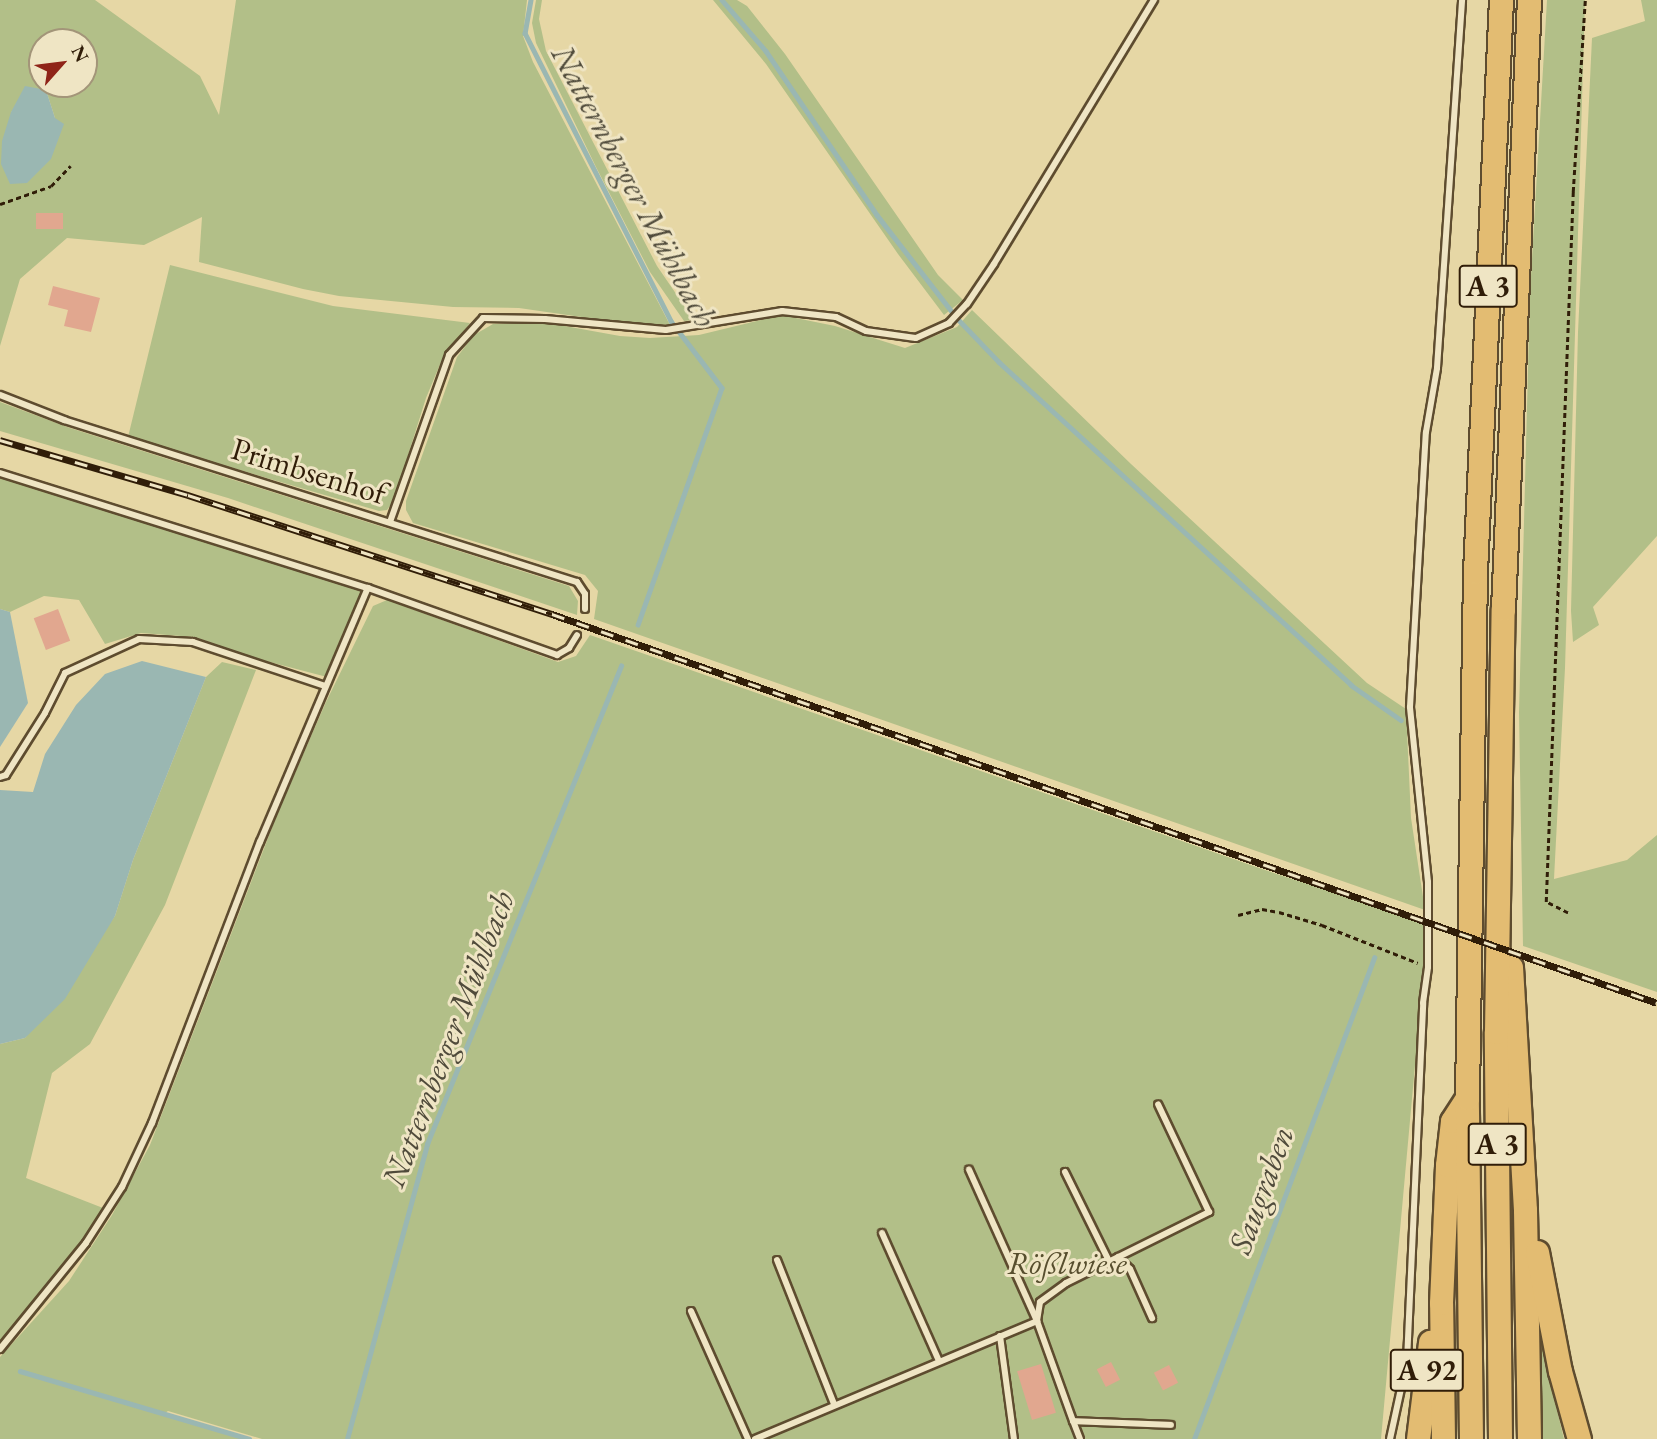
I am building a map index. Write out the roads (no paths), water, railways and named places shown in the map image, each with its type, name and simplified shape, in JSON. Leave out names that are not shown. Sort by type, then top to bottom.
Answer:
[{"type":"highway","name":"A 3","points":[[1471,1439],[1467,1098],[1475,572],[1502,0]]},
{"type":"highway","name":"A 3","points":[[1500,1439],[1496,1032],[1499,849],[1508,476],[1529,0]]},
{"type":"highway","name":"A 3","points":[[1499,849],[1509,878],[1525,1210],[1529,1439]]},
{"type":"highway","name":"A 3","points":[[1443,1439],[1441,1303],[1452,1121],[1467,1098]]},
{"type":"highway","name":"A 3","points":[[1525,1210],[1534,1229],[1560,1371],[1579,1439]]},
{"type":"highway","name":"A 92","points":[[1418,1439],[1433,1319],[1441,1303]]},
{"type":"lane","points":[[390,522],[449,355],[482,317],[666,330],[782,311],[836,317],[866,331],[916,338],[949,323],[967,304],[994,264],[1154,0]]},
{"type":"lane","points":[[1391,1439],[1408,1360],[1423,1003],[1428,967],[1428,882],[1410,707],[1426,432],[1437,368],[1462,0]]},
{"type":"lane","name":"Primbsenhof","points":[[0,395],[64,420],[577,582],[585,594],[585,609]]},
{"type":"lane","points":[[0,473],[368,588],[556,655],[569,648],[577,635]]},
{"type":"lane","points":[[0,1349],[86,1243],[122,1187],[152,1123],[260,842],[368,588]]},
{"type":"lane","points":[[0,776],[6,775],[45,713],[65,673],[139,639],[193,642],[325,686]]},
{"type":"lane","points":[[1037,1321],[1040,1302],[1066,1283],[1209,1212],[1158,1104]]},
{"type":"lane","points":[[969,1170],[1037,1321],[1080,1439]]},
{"type":"lane","points":[[1065,1172],[1109,1261]]},
{"type":"lane","points":[[882,1233],[939,1361]]},
{"type":"lane","points":[[1118,1257],[1130,1269],[1152,1318]]},
{"type":"lane","points":[[777,1260],[834,1404]]},
{"type":"lane","points":[[691,1311],[748,1439]]},
{"type":"lane","points":[[755,1439],[1037,1321]]},
{"type":"lane","points":[[1000,1336],[1014,1439]]},
{"type":"lane","points":[[1073,1421],[1171,1425]]},
{"type":"water","points":[[25,86],[28,87],[28,98],[49,98],[55,118],[64,124],[51,159],[27,183],[10,184],[1,164],[2,141],[11,112]]},
{"type":"water","points":[[0,609],[10,612],[28,703],[0,747]]},
{"type":"water","points":[[142,661],[206,677],[133,860],[115,916],[65,999],[25,1038],[0,1044],[0,790],[33,792],[45,754],[76,705],[105,674]]},
{"type":"waterway","name":"Natternberger Mühlbach","points":[[531,0],[525,33],[671,321],[722,388],[638,625]]},
{"type":"waterway","points":[[722,0],[766,51],[877,215],[957,318],[999,362],[1351,685],[1401,720]]},
{"type":"waterway","name":"Natternberger Mühlbach","points":[[347,1439],[427,1144],[621,666]]},
{"type":"waterway","name":"Saugraben","points":[[1194,1439],[1374,958]]},
{"type":"waterway","points":[[20,1371],[249,1439]]},
{"type":"railway","points":[[0,440],[188,495],[552,614],[1657,1003]]},
{"type":"park label","name":"Rößlwiese","points":[[1067,1263]]}]
